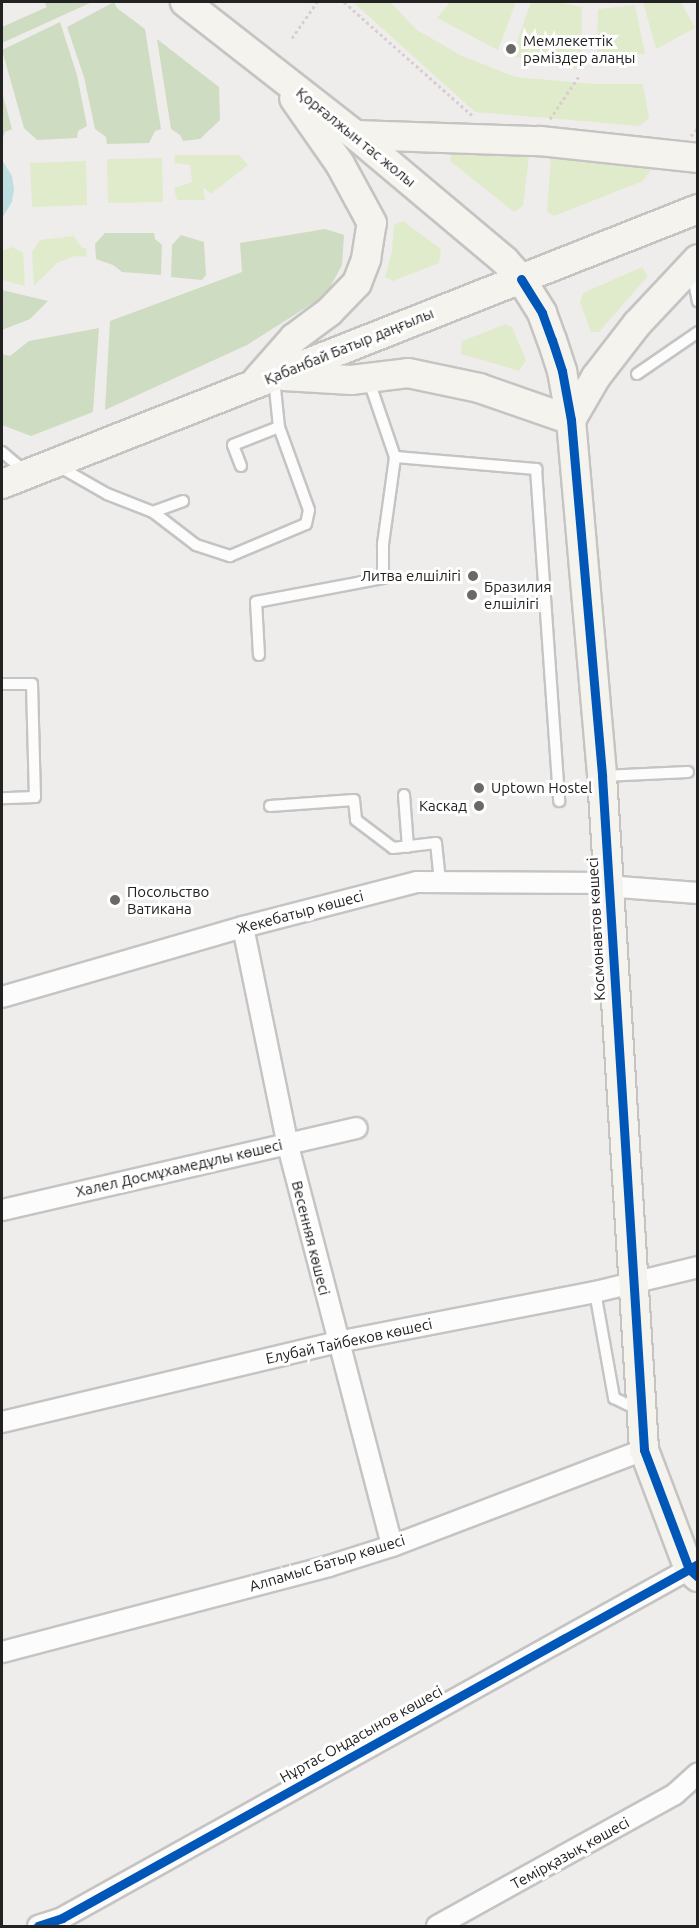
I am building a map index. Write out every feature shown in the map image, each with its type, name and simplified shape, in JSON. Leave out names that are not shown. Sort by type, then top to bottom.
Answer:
[{"type":"main road","name":"Қорғалжын тас жолы","points":[[185,2],[355,135],[490,248],[521,279]]},
{"type":"main road","points":[[263,380],[294,338],[329,312],[357,283],[366,259],[372,223],[340,164],[278,74]]},
{"type":"main road","points":[[355,135],[540,141],[698,158]]},
{"type":"main road","name":"Қабанбай Батыр даңғылы","points":[[27,473],[698,209]]},
{"type":"main road","points":[[263,380],[351,380],[408,373],[479,387],[571,420],[582,397],[601,369],[637,324],[694,262]]},
{"type":"main road","name":"Космонавтов көшесі","points":[[521,279],[542,313],[552,340],[562,371],[571,420],[602,776],[644,1450],[695,1570]]},
{"type":"street","name":"Жекебатыр көшесі","points":[[2,997],[243,927],[417,882],[607,883],[698,893]]},
{"type":"street","name":"Весенняя көшесі","points":[[243,927],[287,1142],[392,1546]]},
{"type":"street","name":"Халел Досмұхамедұлы көшесі","points":[[2,1210],[287,1142],[357,1128]]},
{"type":"street","name":"Елубай Тайбеков көшесі","points":[[2,1422],[338,1342],[595,1292],[698,1268]]},
{"type":"street","name":"Алпамыс Батыр көшесі","points":[[2,1652],[329,1566],[392,1546],[644,1450]]},
{"type":"street","name":"Нұртас Оңдасынов көшесі","points":[[38,1926],[62,1919],[695,1570]]},
{"type":"street","name":"Темірқазық көшесі","points":[[437,1926],[675,1794],[698,1773]]},
{"type":"lane","points":[[694,262],[698,301]]},
{"type":"lane","points":[[637,374],[698,332]]},
{"type":"lane","points":[[259,655],[256,602],[382,578],[383,544],[395,457],[368,378]]},
{"type":"lane","points":[[2,452],[27,473],[107,494],[153,512],[196,545],[230,556],[306,524],[309,510],[263,380]]},
{"type":"lane","points":[[241,465],[233,446],[279,427]]},
{"type":"lane","points":[[395,457],[536,469],[559,801]]},
{"type":"lane","points":[[153,512],[183,501]]},
{"type":"lane","points":[[2,684],[32,684],[35,797],[2,798]]},
{"type":"lane","points":[[602,776],[688,772]]},
{"type":"lane","points":[[404,795],[408,847]]},
{"type":"lane","points":[[270,806],[354,800],[357,820],[393,848],[436,843],[440,882]]},
{"type":"lane","points":[[595,1292],[615,1398],[642,1412]]},
{"type":"path","points":[[292,38],[317,2]]},
{"type":"path","points":[[345,2],[481,123]]},
{"type":"path","points":[[545,127],[579,76]]},
{"type":"green space","points":[[44,2],[92,2],[2,43],[2,27],[47,7]]},
{"type":"green space","points":[[114,2],[117,8],[145,29],[161,129],[155,131],[149,143],[107,144],[106,137],[95,129],[84,77],[67,27]]},
{"type":"green space","points":[[353,2],[390,2],[417,30],[462,56],[516,77],[594,84],[643,84],[649,118],[640,126],[475,112]]},
{"type":"green space","points":[[450,2],[516,2],[498,50],[437,18]]},
{"type":"green space","points":[[531,2],[559,2],[582,7],[581,70],[512,56]]},
{"type":"green space","points":[[643,2],[681,2],[695,28],[656,49]]},
{"type":"green space","points":[[635,5],[645,54],[597,58],[598,9]]},
{"type":"green space","points":[[60,22],[77,75],[87,126],[78,131],[77,138],[37,140],[24,128],[2,50]]},
{"type":"green space","points":[[157,39],[219,87],[220,120],[200,139],[183,141],[180,135],[171,129]]},
{"type":"green space","points":[[2,92],[12,129],[5,132],[2,140]]},
{"type":"green space","points":[[452,149],[529,157],[523,206],[514,212],[450,161]]},
{"type":"green space","points":[[175,155],[239,155],[248,165],[211,194],[203,187],[205,200],[177,200],[174,188],[192,182],[190,165],[174,163]]},
{"type":"green space","points":[[551,157],[645,165],[651,170],[643,181],[554,216],[547,212]]},
{"type":"green space","points":[[162,158],[163,202],[108,203],[107,159]]},
{"type":"green space","points":[[86,161],[87,205],[32,207],[30,163]]},
{"type":"green space","points":[[403,221],[441,249],[439,263],[393,281],[385,277],[392,251],[394,225]]},
{"type":"green space","points":[[325,229],[344,235],[342,265],[326,295],[247,345],[105,410],[110,321],[242,272],[240,243]]},
{"type":"green space","points":[[105,233],[154,233],[155,239],[162,245],[161,275],[122,272],[113,265],[96,259],[95,244]]},
{"type":"green space","points":[[181,235],[204,242],[206,275],[202,280],[171,277],[172,245]]},
{"type":"green space","points":[[74,236],[82,248],[86,248],[87,257],[75,256],[57,263],[34,286],[32,252],[40,240]]},
{"type":"green space","points":[[12,247],[23,253],[25,286],[2,280],[2,251]]},
{"type":"green space","points":[[642,267],[648,276],[599,332],[591,332],[580,302],[583,293]]},
{"type":"green space","points":[[2,290],[48,301],[30,319],[2,330]]},
{"type":"green space","points":[[506,324],[512,327],[526,360],[519,371],[461,354],[462,341]]},
{"type":"green space","points":[[99,328],[93,412],[31,436],[2,425],[2,354],[10,356],[29,341]]},
{"type":"water","points":[[2,160],[12,176],[14,189],[12,202],[2,218]]},
{"type":"cycle path","points":[[521,279],[542,313],[552,340],[562,371],[571,420],[602,776],[644,1450],[689,1569],[698,1577]]},
{"type":"cycle path","points":[[38,1926],[62,1918],[698,1564]]},
{"type":"place","name":"Мемлекеттік рәміздер алаңы","points":[[511,49]]},
{"type":"place","name":"Литва елшілігі","points":[[473,576]]},
{"type":"place","name":"Бразилия елшілігі","points":[[472,595]]},
{"type":"place","name":"Uptown Hostel","points":[[479,788]]},
{"type":"place","name":"Каскад","points":[[479,806]]},
{"type":"place","name":"Посольство Ватикана","points":[[115,900]]}]
